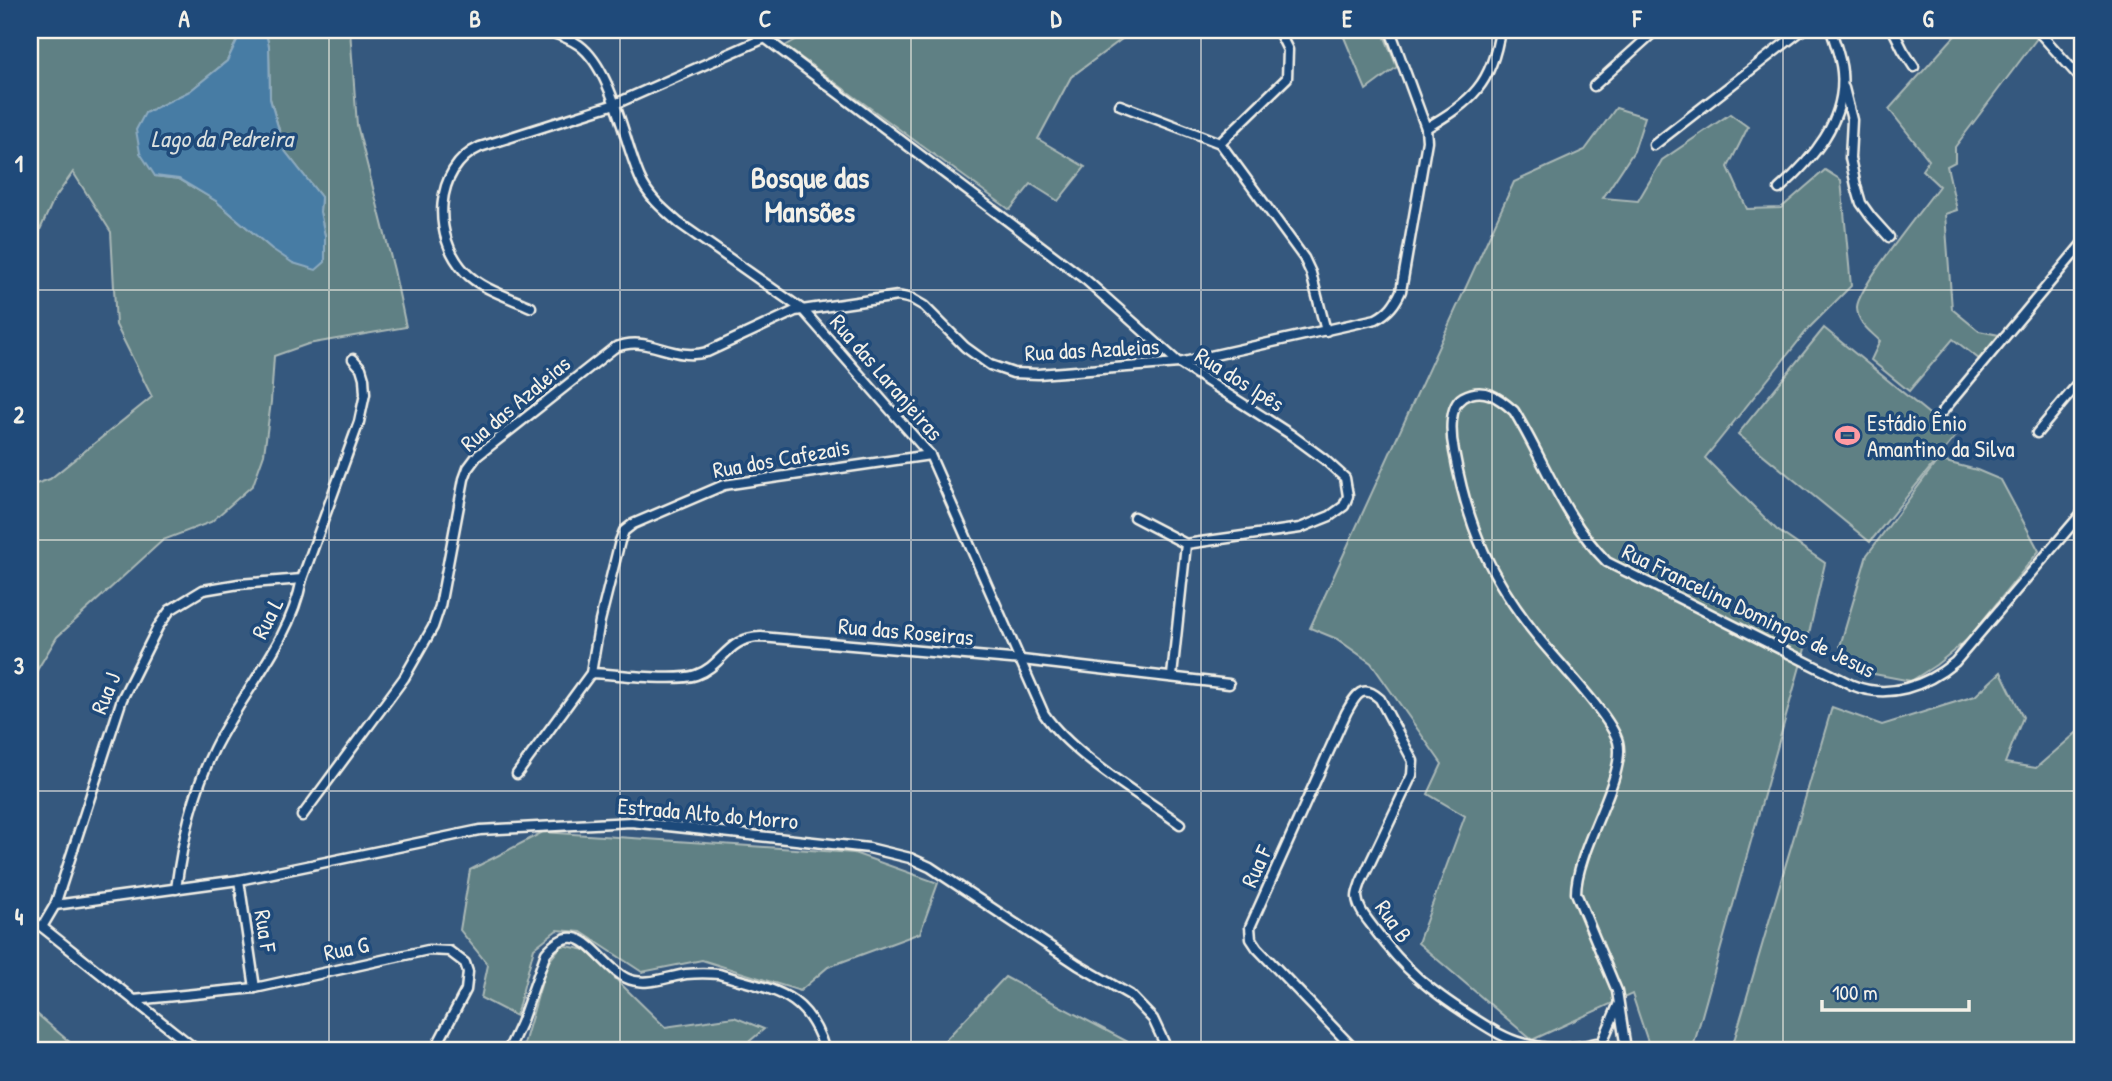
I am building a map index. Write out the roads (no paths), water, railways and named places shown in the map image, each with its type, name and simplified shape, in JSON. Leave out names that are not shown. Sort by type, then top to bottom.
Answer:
[{"type":"street","name":"Rua das Laranjeiras","points":[[544,30],[567,38],[585,50],[615,104],[640,179],[661,207],[679,223],[803,310],[930,455],[1044,714],[1055,730],[1076,749],[1180,824]]},
{"type":"street","points":[[1220,143],[1287,78],[1288,50],[1278,30]]},
{"type":"street","name":"Rua das Azaleias","points":[[302,816],[404,678],[433,628],[440,606],[468,468],[477,456],[614,348],[634,342],[670,353],[693,356],[783,316],[803,310],[898,296],[912,299],[924,306],[965,347],[990,365],[1013,373],[1038,374],[1179,363],[1377,319],[1388,312],[1401,291],[1427,141],[1426,128],[1390,30]]},
{"type":"street","points":[[1426,128],[1460,108],[1481,84],[1494,60],[1500,30]]},
{"type":"street","points":[[1594,86],[1656,30]]},
{"type":"street","points":[[1654,145],[1802,30]]},
{"type":"street","points":[[1831,30],[1852,120],[1850,158],[1856,186],[1861,203],[1889,236]]},
{"type":"street","points":[[1893,30],[1914,67]]},
{"type":"street","points":[[2037,30],[2082,80]]},
{"type":"street","points":[[2045,39],[2052,30]]},
{"type":"street","points":[[531,307],[471,278],[456,262],[443,231],[444,195],[455,168],[469,152],[615,104],[763,34]]},
{"type":"street","name":"Rua dos Ipês","points":[[763,34],[1086,280],[1179,363],[1324,458],[1345,478],[1348,496],[1339,512],[1300,528],[1186,544]]},
{"type":"street","points":[[1779,189],[1800,169],[1830,130],[1840,105],[1843,85]]},
{"type":"street","points":[[1120,105],[1220,143],[1304,258],[1311,273],[1326,331]]},
{"type":"street","points":[[1942,412],[2082,244]]},
{"type":"street","name":"Rua L","points":[[176,889],[188,827],[208,761],[286,629],[359,422],[365,394],[364,378],[361,368],[353,359]]},
{"type":"street","points":[[2036,433],[2082,379]]},
{"type":"street","name":"Rua Francelina Domingos de Jesus","points":[[1626,1049],[1617,991],[1576,893],[1576,879],[1582,859],[1616,771],[1620,752],[1618,738],[1509,600],[1488,564],[1469,518],[1451,438],[1454,413],[1459,400],[1471,393],[1485,391],[1514,411],[1567,512],[1590,545],[1607,562],[1870,692],[1897,691],[1910,687],[1936,675],[1955,662],[2082,513]]},
{"type":"street","name":"Rua dos Cafezais","points":[[517,774],[591,673],[600,621],[620,541],[624,531],[633,524],[724,485],[930,455]]},
{"type":"street","points":[[1134,517],[1186,544],[1172,677]]},
{"type":"street","name":"Rua J","points":[[43,927],[55,905],[122,699],[158,627],[170,610],[203,590],[302,579]]},
{"type":"street","name":"Rua das Roseiras","points":[[591,673],[674,678],[696,675],[734,645],[749,637],[1022,660],[1229,684]]},
{"type":"street","name":"Rua F","points":[[1356,1051],[1257,948],[1251,939],[1250,927],[1355,697],[1364,691],[1372,692],[1380,699]]},
{"type":"street","name":"Rua B","points":[[1380,699],[1413,761],[1412,775],[1361,881],[1357,896],[1359,907],[1398,960],[1434,992],[1493,1031],[1542,1048],[1578,1050],[1600,1040],[1618,1005]]},
{"type":"street","name":"Estrada Alto do Morro","points":[[55,905],[239,880],[480,830],[631,821],[869,848],[930,867],[1078,965],[1130,995],[1153,1019],[1168,1051]]},
{"type":"street","name":"Rua F","points":[[239,880],[256,988]]},
{"type":"street","points":[[30,920],[43,927],[198,1051]]},
{"type":"street","points":[[508,1051],[546,953],[552,945],[572,938],[583,940],[625,978],[637,982],[706,973],[719,974],[790,998],[807,1012],[825,1051]]},
{"type":"street","name":"Rua G","points":[[134,1000],[256,988],[428,950],[449,951],[466,963],[468,981],[434,1051]]},
{"type":"water","name":"Lago da Pedreira","points":[[242,30],[265,30],[269,46],[270,99],[285,151],[321,197],[325,262],[316,270],[293,263],[272,249],[216,201],[179,179],[155,176],[140,153],[136,130],[145,113],[190,91],[227,61]]},
{"type":"place","name":"Estádio Ênio Amantino da Silva","points":[[1847,435]]},
{"type":"district","name":"Bosque das Mansões","points":[[810,194]]}]
